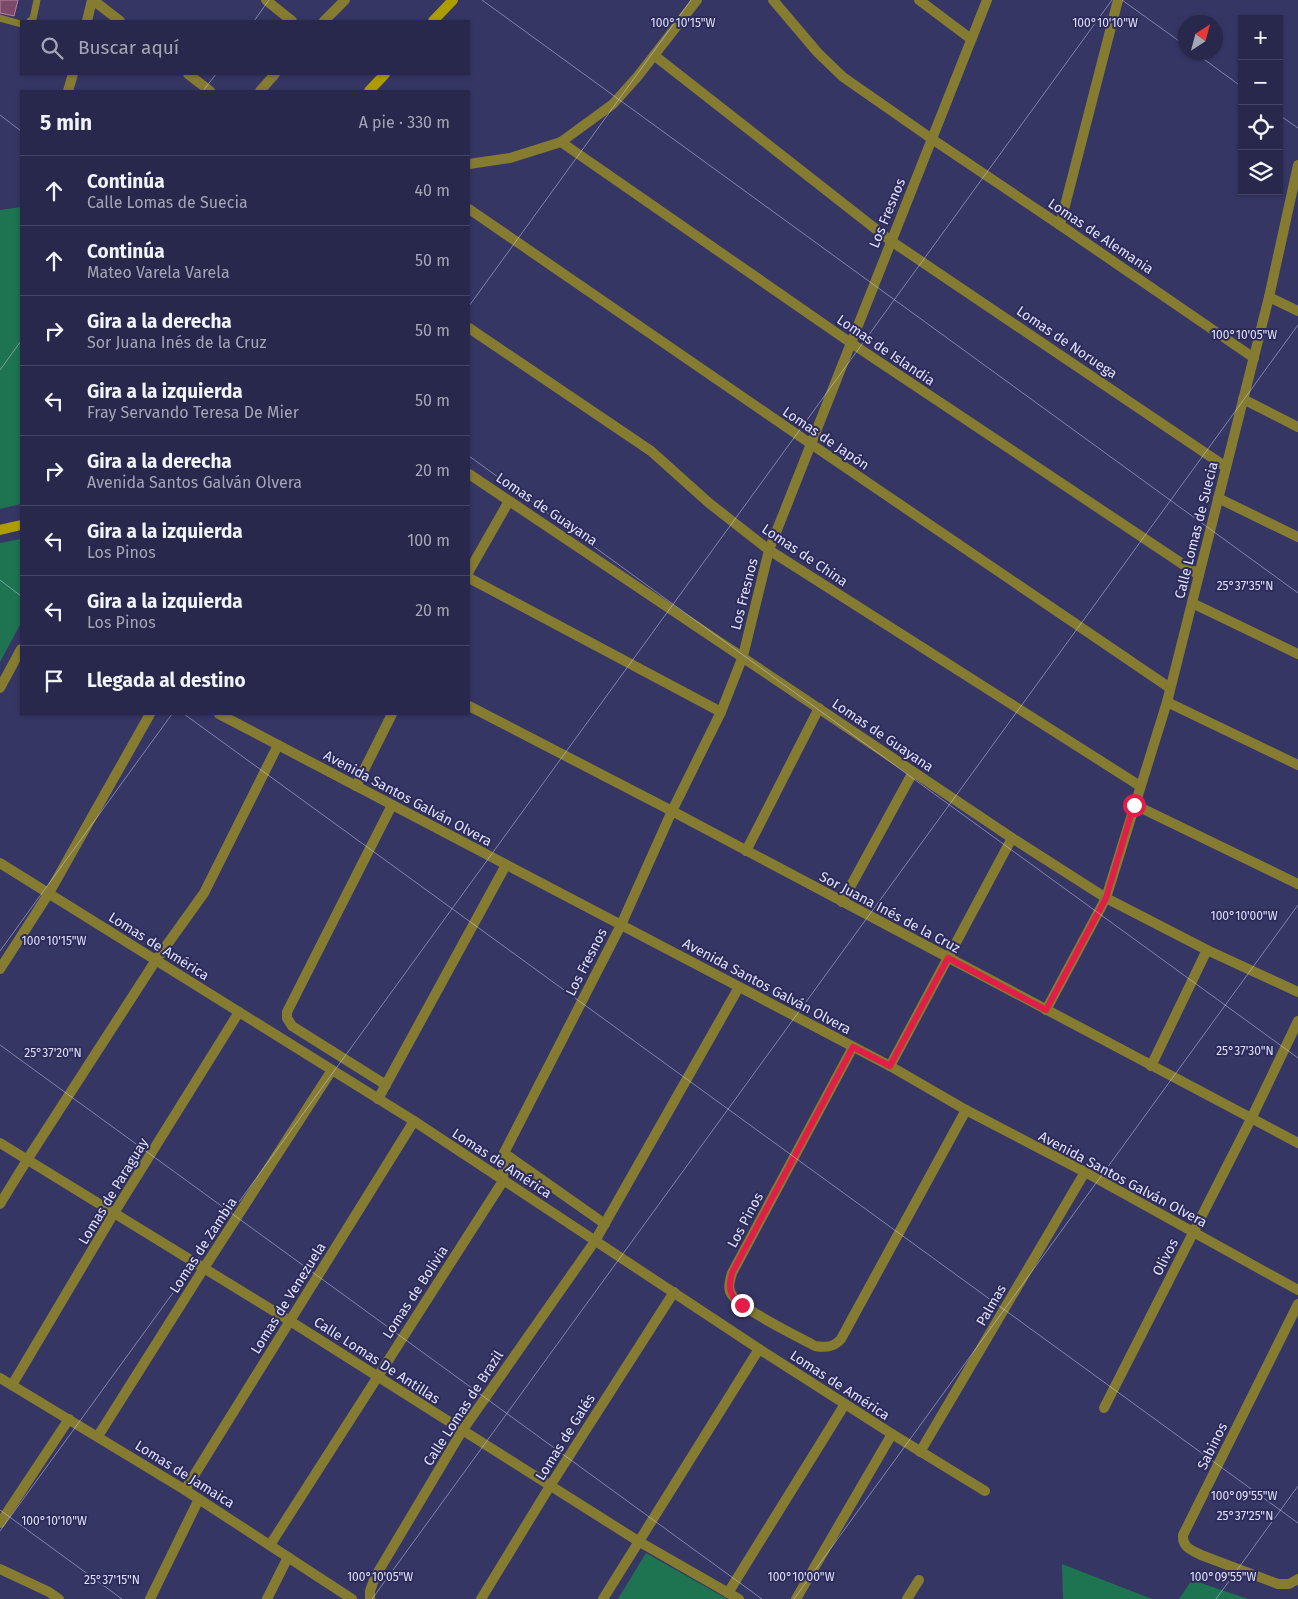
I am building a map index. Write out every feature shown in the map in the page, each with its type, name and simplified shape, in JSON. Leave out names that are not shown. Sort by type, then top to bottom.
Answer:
[{"type":"street","points":[[87,20],[93,0],[119,20]]},
{"type":"street","points":[[266,0],[291,20]]},
{"type":"street","points":[[325,20],[346,0]]},
{"type":"street","points":[[434,20],[453,0]]},
{"type":"street","points":[[470,164],[510,158],[562,142],[613,104],[655,56],[698,0]]},
{"type":"street","name":"Lomas de Alemania","points":[[773,0],[818,53],[843,76],[932,139],[1254,358]]},
{"type":"street","points":[[919,0],[971,39]]},
{"type":"street","name":"Los Fresnos","points":[[503,1181],[504,1153],[621,925],[672,812],[721,712],[743,656],[769,550],[987,0]]},
{"type":"street","points":[[1060,225],[1118,0]]},
{"type":"street","name":"Lomas de Noruega","points":[[655,56],[891,241],[1226,467]]},
{"type":"street","points":[[68,90],[73,75]]},
{"type":"street","points":[[189,75],[209,90]]},
{"type":"street","points":[[261,90],[274,75]]},
{"type":"street","points":[[370,90],[384,75]]},
{"type":"street","name":"Lomas de Islandia","points":[[562,142],[851,343],[1199,575]]},
{"type":"street","name":"Calle Lomas de Suecia","points":[[1046,1010],[1106,898],[1167,702],[1294,196],[1298,165]]},
{"type":"street","name":"Lomas de Japón","points":[[470,210],[1170,688]]},
{"type":"street","points":[[1269,297],[1298,311]]},
{"type":"street","name":"Lomas de China","points":[[470,329],[651,451],[709,503],[769,550],[1140,786]]},
{"type":"street","points":[[1243,400],[1298,426]]},
{"type":"street","name":"Lomas de Guayana","points":[[470,475],[1012,838],[1106,898],[1207,950],[1298,992]]},
{"type":"street","points":[[1218,498],[1298,537]]},
{"type":"street","points":[[470,569],[509,501]]},
{"type":"street","points":[[0,530],[20,525]]},
{"type":"street","points":[[470,579],[721,712]]},
{"type":"street","points":[[1192,603],[1298,654]]},
{"type":"street","points":[[0,688],[20,651]]},
{"type":"street","points":[[1167,702],[1298,765]]},
{"type":"street","name":"Sor Juana Inés de la Cruz","points":[[470,707],[1298,1143]]},
{"type":"street","points":[[746,851],[819,708]]},
{"type":"street","points":[[0,969],[49,893],[149,715]]},
{"type":"street","name":"Avenida Santos Galván Olvera","points":[[221,715],[890,1066],[966,1110],[1085,1172],[1298,1290]]},
{"type":"street","points":[[356,786],[392,715]]},
{"type":"street","points":[[0,1204],[156,960],[204,893],[278,745]]},
{"type":"street","points":[[842,902],[913,772]]},
{"type":"street","points":[[386,1085],[292,1026],[287,1018],[288,1012],[392,805]]},
{"type":"street","points":[[1134,805],[1298,884]]},
{"type":"street","points":[[890,1066],[1012,838]]},
{"type":"street","name":"Lomas de América","points":[[0,863],[414,1121],[759,1349],[920,1452],[985,1491]]},
{"type":"street","points":[[378,1099],[506,865]]},
{"type":"street","points":[[1151,1066],[1207,950]]},
{"type":"street","name":"Calle Lomas de Brazil","points":[[370,1599],[370,1591],[375,1577],[462,1431],[595,1241],[740,987]]},
{"type":"street","name":"Lomas de Paraguay","points":[[12,1385],[114,1213],[239,1012]]},
{"type":"street","name":"Olivos","points":[[1104,1408],[1251,1119],[1298,1022]]},
{"type":"street","name":"Los Pinos","points":[[853,1047],[732,1273],[729,1286],[731,1294],[742,1305],[815,1346],[836,1345],[841,1339],[966,1110]]},
{"type":"street","name":"Lomas de Zambia","points":[[98,1436],[332,1070]]},
{"type":"street","name":"Lomas de Venezuela","points":[[184,1490],[414,1121]]},
{"type":"street","name":"Calle Lomas De Antillas","points":[[0,1143],[290,1320],[638,1541],[739,1599]]},
{"type":"street","points":[[504,1153],[605,1224]]},
{"type":"street","name":"Palmas","points":[[920,1452],[1085,1172]]},
{"type":"street","name":"Lomas de Bolivia","points":[[270,1545],[503,1181]]},
{"type":"street","name":"Lomas de Galés","points":[[481,1599],[550,1486],[674,1292]]},
{"type":"street","name":"Sabinos","points":[[1298,1304],[1182,1540],[1188,1548],[1201,1554],[1278,1584],[1289,1584],[1298,1579]]},
{"type":"street","points":[[603,1599],[759,1349]]},
{"type":"street","name":"Lomas de Jamaica","points":[[0,1378],[199,1499],[352,1599]]},
{"type":"street","points":[[728,1593],[844,1404]]},
{"type":"street","points":[[0,1523],[69,1419]]},
{"type":"street","points":[[796,1599],[892,1434]]},
{"type":"street","points":[[150,1599],[199,1499]]},
{"type":"street","points":[[267,1599],[288,1557]]},
{"type":"street","points":[[0,1569],[49,1592],[59,1599]]},
{"type":"street","points":[[907,1599],[918,1580]]},
{"type":"lane","points":[[32,20],[37,0]]},
{"type":"lane","points":[[0,18],[20,24]]},
{"type":"green space","points":[[20,207],[20,504],[0,509],[0,210]]},
{"type":"green space","points":[[20,539],[20,625],[0,662],[0,543]]},
{"type":"green space","points":[[646,1553],[727,1599],[618,1599]]},
{"type":"green space","points":[[1062,1564],[1152,1599],[1063,1599]]},
{"type":"green space","points":[[1192,1580],[1248,1599],[1179,1599]]},
{"type":"building","points":[[0,0],[18,0],[14,16],[0,13]]},
{"type":"route","points":[[742,1305],[731,1294],[729,1286],[732,1273],[853,1047],[890,1066],[948,958],[1046,1010],[1106,898],[1134,805]]}]
